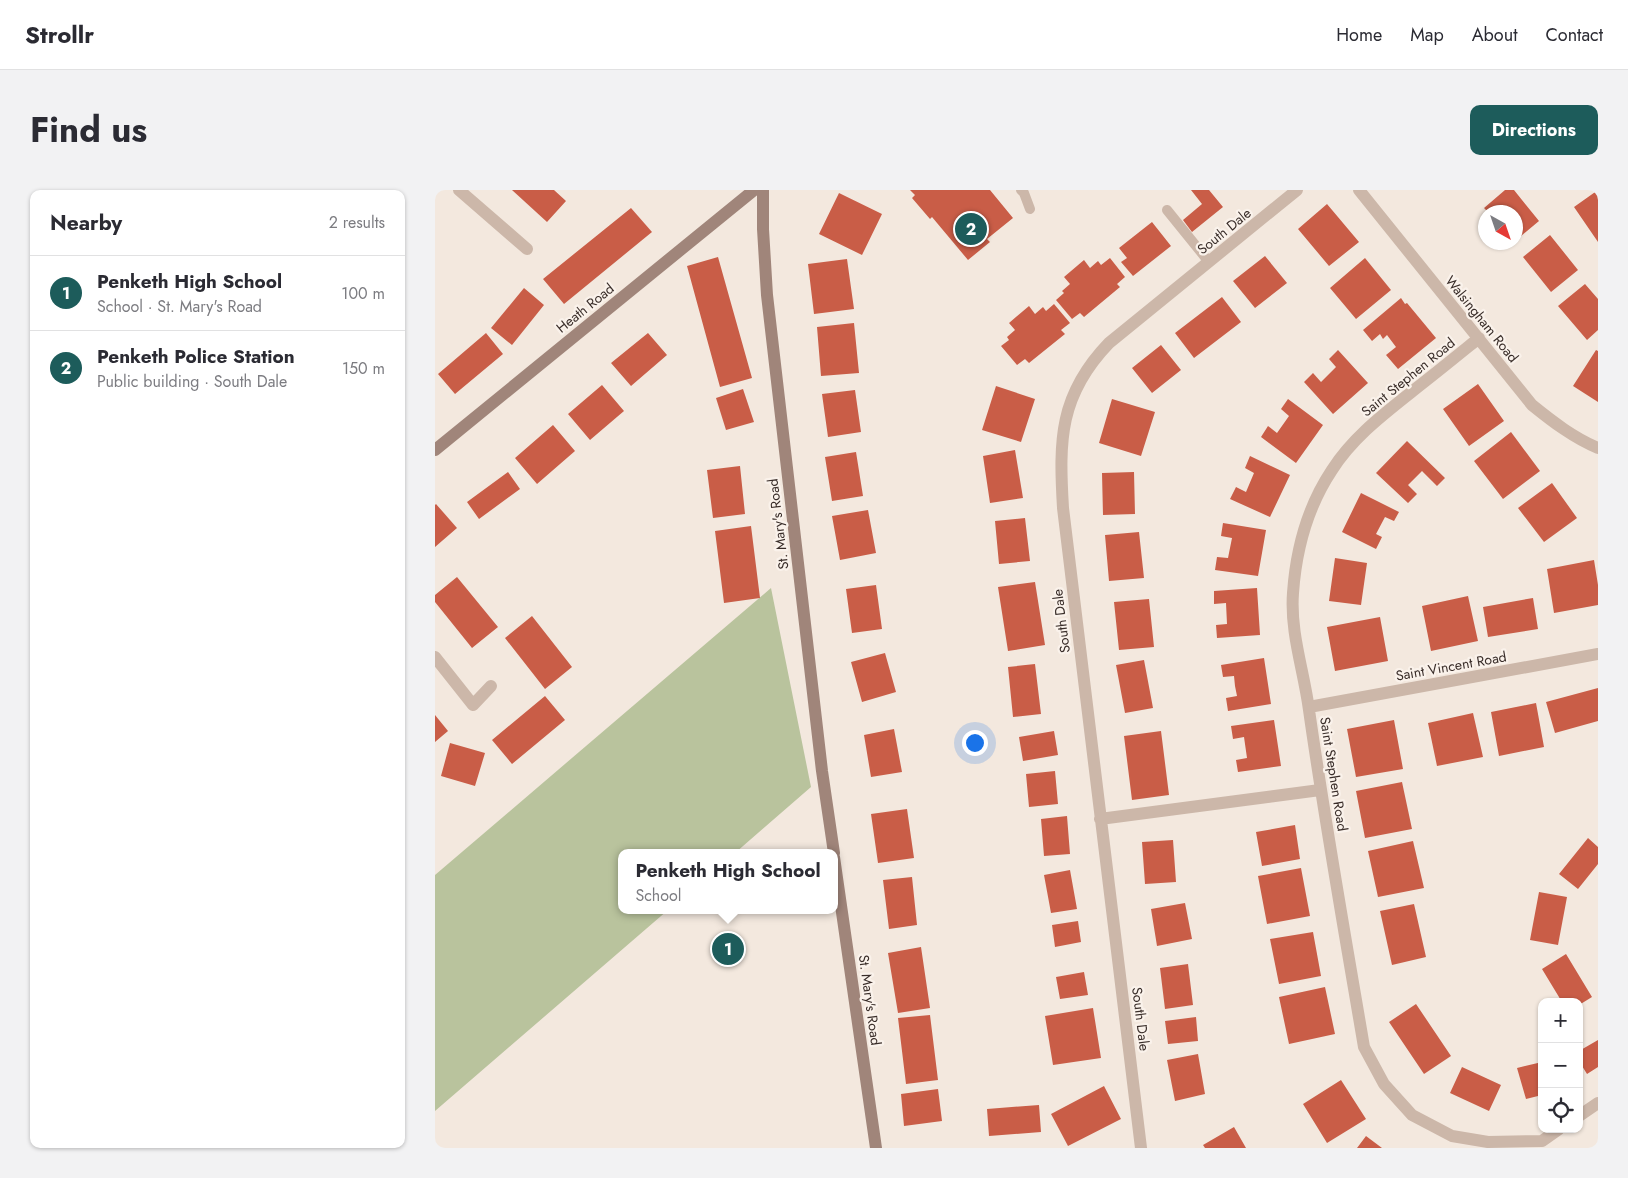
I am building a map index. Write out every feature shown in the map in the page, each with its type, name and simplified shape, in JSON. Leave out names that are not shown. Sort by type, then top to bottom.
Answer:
[{"type":"street","points":[[459,190],[527,249]]},
{"type":"street","name":"Heath Road","points":[[436,446],[754,190]]},
{"type":"street","name":"St. Mary's Road","points":[[763,190],[767,295],[822,771],[833,849]]},
{"type":"street","name":"South Dale","points":[[1141,1148],[1063,508],[1062,442],[1066,416],[1073,396],[1097,356],[1109,343],[1297,190]]},
{"type":"street","name":"Walsingham Road","points":[[1359,190],[1532,405],[1557,424],[1598,448]]},
{"type":"street","name":"Saint Stephen Road","points":[[1479,338],[1378,418],[1352,444],[1332,470],[1315,501],[1303,530],[1296,561],[1292,595],[1293,629],[1309,707],[1320,790],[1364,1047],[1384,1084],[1412,1115],[1452,1136],[1488,1142],[1542,1141],[1553,1133]]},
{"type":"street","name":"Saint Vincent Road","points":[[1309,707],[1598,654]]},
{"type":"street","points":[[435,657],[473,705],[491,686]]},
{"type":"street","points":[[1100,819],[1320,790]]},
{"type":"street","name":"St. Mary's Road","points":[[838,885],[876,1148]]},
{"type":"street","points":[[1583,1113],[1598,1103]]},
{"type":"lane","points":[[1021,190],[1030,209]]},
{"type":"lane","points":[[1167,210],[1209,262]]},
{"type":"green space","points":[[771,588],[811,787],[740,849],[618,849],[618,914],[663,914],[435,1111],[435,875]]},
{"type":"building","points":[[512,190],[554,190],[566,201],[547,222]]},
{"type":"building","points":[[910,190],[990,190],[1013,218],[987,239],[990,242],[968,260],[932,217],[930,219],[912,198],[915,195]]},
{"type":"building","points":[[1191,190],[1209,190],[1223,207],[1192,232],[1183,220],[1202,204]]},
{"type":"building","points":[[1505,190],[1514,190],[1539,221],[1523,234],[1523,205],[1488,205]]},
{"type":"building","points":[[1598,190],[1598,242],[1574,207]]},
{"type":"building","points":[[839,193],[882,214],[862,255],[819,234]]},
{"type":"building","points":[[1327,204],[1359,242],[1329,266],[1298,229]]},
{"type":"building","points":[[631,208],[652,232],[564,304],[543,279]]},
{"type":"building","points":[[1152,222],[1171,246],[1133,276],[1121,262],[1127,258],[1119,248]]},
{"type":"building","points":[[1550,235],[1578,270],[1551,292],[1523,257]]},
{"type":"building","points":[[1265,256],[1287,283],[1255,308],[1233,281]]},
{"type":"building","points":[[718,257],[752,378],[720,387],[687,266]]},
{"type":"building","points":[[1110,258],[1125,277],[1117,284],[1120,287],[1084,317],[1080,313],[1072,319],[1056,300],[1070,284],[1064,277],[1084,260],[1090,268],[1098,261],[1101,265]]},
{"type":"building","points":[[1365,258],[1391,290],[1356,319],[1330,288]]},
{"type":"building","points":[[847,259],[854,309],[814,314],[808,264]]},
{"type":"building","points":[[1585,284],[1598,299],[1598,330],[1587,340],[1558,306]]},
{"type":"building","points":[[524,288],[544,305],[512,345],[491,328]]},
{"type":"building","points":[[1222,297],[1241,322],[1194,358],[1175,333]]},
{"type":"building","points":[[1401,298],[1436,338],[1398,369],[1386,355],[1396,347],[1387,335],[1383,339],[1380,334],[1372,341],[1363,330]]},
{"type":"building","points":[[1054,304],[1070,323],[1061,330],[1065,334],[1029,363],[1025,359],[1017,365],[1001,346],[1009,340],[1007,337],[1015,330],[1009,323],[1029,306],[1035,314],[1043,307],[1046,311]]},
{"type":"building","points":[[854,323],[859,373],[821,376],[817,327]]},
{"type":"building","points":[[486,333],[503,354],[455,394],[438,374]]},
{"type":"building","points":[[648,333],[667,355],[631,386],[611,363]]},
{"type":"building","points":[[1161,345],[1181,370],[1152,393],[1132,368]]},
{"type":"building","points":[[1338,350],[1368,383],[1333,414],[1304,382],[1313,373],[1321,382],[1336,367],[1329,359]]},
{"type":"building","points":[[1596,350],[1598,351],[1598,402],[1573,386]]},
{"type":"building","points":[[1478,384],[1504,421],[1469,446],[1443,409]]},
{"type":"building","points":[[602,385],[624,411],[590,440],[568,414]]},
{"type":"building","points":[[996,386],[1035,399],[1021,442],[982,430]]},
{"type":"building","points":[[743,389],[754,422],[726,430],[716,398]]},
{"type":"building","points":[[855,390],[861,432],[828,437],[822,394]]},
{"type":"building","points":[[1112,399],[1155,412],[1141,456],[1099,443]]},
{"type":"building","points":[[1288,399],[1323,425],[1296,463],[1261,437],[1268,426],[1277,433],[1289,416],[1281,409]]},
{"type":"building","points":[[553,425],[575,451],[537,484],[515,458]]},
{"type":"building","points":[[1511,432],[1540,471],[1503,499],[1474,461]]},
{"type":"building","points":[[1407,441],[1445,478],[1437,486],[1422,471],[1408,485],[1417,494],[1408,503],[1376,473]]},
{"type":"building","points":[[1015,450],[1023,498],[990,503],[983,456]]},
{"type":"building","points":[[856,452],[863,496],[832,501],[825,457]]},
{"type":"building","points":[[1250,456],[1290,475],[1270,517],[1230,499],[1236,487],[1246,492],[1254,473],[1245,468]]},
{"type":"building","points":[[740,466],[745,514],[713,518],[707,470]]},
{"type":"building","points":[[508,472],[520,489],[479,519],[467,502]]},
{"type":"building","points":[[1134,472],[1135,514],[1103,515],[1102,473]]},
{"type":"building","points":[[1552,483],[1577,518],[1544,542],[1518,508]]},
{"type":"building","points":[[1361,493],[1399,512],[1394,521],[1385,517],[1376,534],[1382,537],[1376,549],[1342,532]]},
{"type":"building","points":[[435,505],[457,528],[435,547]]},
{"type":"building","points":[[868,510],[876,553],[840,560],[832,516]]},
{"type":"building","points":[[1025,518],[1030,561],[999,564],[995,521]]},
{"type":"building","points":[[1223,523],[1266,530],[1258,576],[1215,570],[1217,557],[1228,558],[1232,538],[1221,536]]},
{"type":"building","points":[[751,526],[760,598],[724,603],[715,531]]},
{"type":"building","points":[[1139,532],[1144,578],[1109,581],[1105,535]]},
{"type":"building","points":[[1335,558],[1367,563],[1361,605],[1329,601]]},
{"type":"building","points":[[1594,560],[1598,585],[1598,605],[1554,613],[1547,569]]},
{"type":"building","points":[[457,577],[498,627],[472,648],[435,602],[435,595]]},
{"type":"building","points":[[1035,582],[1045,645],[1008,651],[998,587]]},
{"type":"building","points":[[876,585],[882,629],[852,633],[846,589]]},
{"type":"building","points":[[1257,588],[1260,635],[1217,638],[1216,625],[1227,624],[1226,603],[1214,604],[1214,591]]},
{"type":"building","points":[[1468,596],[1478,641],[1431,651],[1422,606]]},
{"type":"building","points":[[1533,598],[1538,629],[1488,637],[1483,607]]},
{"type":"building","points":[[1149,599],[1154,647],[1119,650],[1114,602]]},
{"type":"building","points":[[532,616],[572,667],[545,689],[505,638]]},
{"type":"building","points":[[1380,617],[1388,661],[1335,671],[1327,627]]},
{"type":"building","points":[[885,653],[896,692],[862,702],[851,662]]},
{"type":"building","points":[[1264,658],[1271,704],[1228,711],[1226,698],[1237,696],[1234,676],[1223,677],[1221,665]]},
{"type":"building","points":[[1144,660],[1153,708],[1125,713],[1116,665]]},
{"type":"building","points":[[1035,664],[1041,714],[1013,717],[1008,667]]},
{"type":"building","points":[[1598,688],[1598,721],[1555,733],[1546,702]]},
{"type":"building","points":[[545,696],[565,720],[512,764],[492,740]]},
{"type":"building","points":[[1536,703],[1544,747],[1499,756],[1491,712]]},
{"type":"building","points":[[1473,713],[1483,757],[1437,766],[1428,723]]},
{"type":"building","points":[[435,715],[448,731],[435,742]]},
{"type":"building","points":[[1274,720],[1281,766],[1238,772],[1236,760],[1247,758],[1244,737],[1233,739],[1231,726]]},
{"type":"building","points":[[1394,720],[1403,769],[1356,777],[1347,729]]},
{"type":"building","points":[[894,729],[902,772],[871,777],[864,735]]},
{"type":"building","points":[[1054,731],[1058,755],[1023,761],[1019,737]]},
{"type":"building","points":[[1161,731],[1169,795],[1132,800],[1124,736]]},
{"type":"building","points":[[450,743],[485,753],[475,786],[441,776]]},
{"type":"building","points":[[1055,771],[1058,804],[1029,807],[1026,774]]},
{"type":"building","points":[[1402,782],[1412,829],[1365,838],[1356,791]]},
{"type":"building","points":[[907,809],[914,858],[878,863],[871,814]]},
{"type":"building","points":[[1067,816],[1070,854],[1044,856],[1041,819]]},
{"type":"building","points":[[1295,825],[1300,859],[1262,866],[1256,832]]},
{"type":"building","points":[[1588,838],[1598,847],[1598,864],[1578,889],[1559,874]]},
{"type":"building","points":[[1173,840],[1176,882],[1145,884],[1142,842]]},
{"type":"building","points":[[1413,841],[1424,888],[1378,897],[1368,851]]},
{"type":"building","points":[[1301,868],[1310,916],[1267,924],[1258,876]]},
{"type":"building","points":[[1070,870],[1077,909],[1051,913],[1044,875]]},
{"type":"building","points":[[912,877],[917,925],[889,929],[883,880]]},
{"type":"building","points":[[1539,892],[1567,897],[1558,945],[1530,940]]},
{"type":"building","points":[[1185,903],[1192,939],[1157,946],[1151,909]]},
{"type":"building","points":[[1414,904],[1426,957],[1392,965],[1380,911]]},
{"type":"building","points":[[1078,921],[1081,942],[1055,947],[1052,925]]},
{"type":"building","points":[[1313,932],[1321,976],[1279,984],[1270,939]]},
{"type":"building","points":[[921,947],[930,1008],[898,1013],[888,953]]},
{"type":"building","points":[[1566,954],[1592,997],[1583,1003],[1583,998],[1560,998],[1542,969]]},
{"type":"building","points":[[1188,964],[1193,1005],[1165,1009],[1160,968]]},
{"type":"building","points":[[1084,972],[1088,995],[1060,999],[1056,977]]},
{"type":"building","points":[[1325,987],[1335,1034],[1289,1044],[1279,997]]},
{"type":"building","points":[[1416,1004],[1451,1056],[1424,1074],[1389,1022]]},
{"type":"building","points":[[1093,1008],[1101,1058],[1053,1065],[1045,1016]]},
{"type":"building","points":[[930,1015],[938,1080],[906,1084],[898,1018]]},
{"type":"building","points":[[1196,1017],[1198,1041],[1168,1044],[1165,1021]]},
{"type":"building","points":[[1598,1040],[1598,1067],[1587,1074],[1583,1068],[1583,1049]]},
{"type":"building","points":[[1198,1054],[1205,1094],[1175,1101],[1167,1060]]},
{"type":"building","points":[[1538,1063],[1538,1096],[1526,1099],[1517,1068]]},
{"type":"building","points":[[1462,1067],[1501,1085],[1489,1111],[1450,1093]]},
{"type":"building","points":[[1341,1080],[1366,1119],[1327,1143],[1303,1104]]},
{"type":"building","points":[[1104,1086],[1121,1119],[1068,1146],[1051,1114]]},
{"type":"building","points":[[938,1089],[942,1121],[904,1126],[901,1094]]},
{"type":"building","points":[[1039,1105],[1041,1132],[989,1136],[987,1109]]},
{"type":"building","points":[[1234,1127],[1246,1148],[1205,1148],[1203,1145]]},
{"type":"building","points":[[1366,1136],[1382,1148],[1357,1148]]},
{"type":"place","name":"Penketh Police Station","points":[[971,229]]},
{"type":"place","name":"Penketh High School","points":[[728,949]]}]
